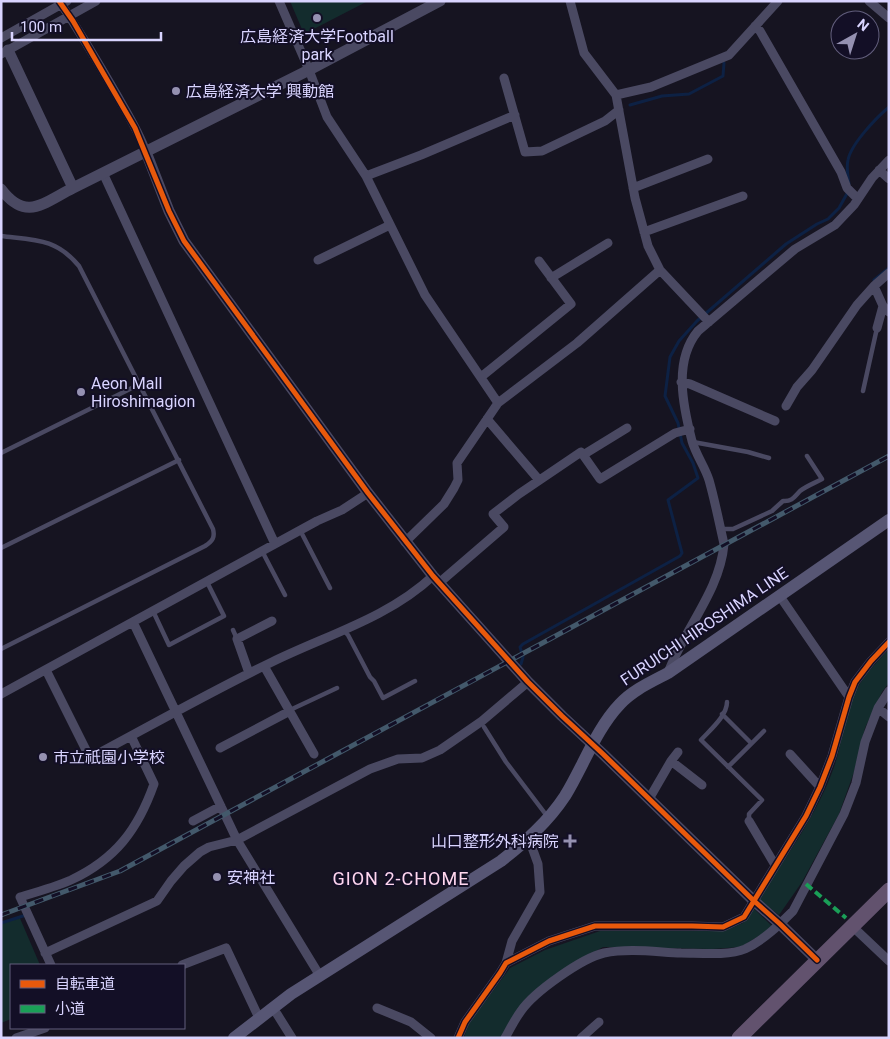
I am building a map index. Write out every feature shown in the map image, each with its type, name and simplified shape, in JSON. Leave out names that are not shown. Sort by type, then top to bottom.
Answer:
[{"type":"highway","points":[[739,1038],[889,890]]},
{"type":"main road","name":"FURUICHI HIROSHIMA LINE","points":[[234,1038],[271,1008],[492,866],[529,839],[564,797],[593,744],[620,704],[635,691],[668,673],[889,520]]},
{"type":"street","points":[[72,188],[5,52],[96,1]]},
{"type":"street","points":[[279,1],[327,117],[366,176],[425,295],[498,403]]},
{"type":"street","points":[[1,189],[17,206],[30,209],[309,70],[440,1]]},
{"type":"street","points":[[570,1],[584,53],[616,95],[633,188],[648,246],[660,270],[708,322]]},
{"type":"street","points":[[616,95],[651,87],[729,55],[778,1]]},
{"type":"street","points":[[869,1],[889,18]]},
{"type":"street","points":[[1,38],[62,2],[136,128],[169,211],[184,241],[405,542],[528,682],[752,900],[817,960]]},
{"type":"street","points":[[755,26],[760,31],[836,164],[847,188],[858,199]]},
{"type":"street","points":[[504,78],[525,152],[542,151],[605,121],[619,110]]},
{"type":"street","points":[[366,176],[515,116]]},
{"type":"street","points":[[633,188],[708,159]]},
{"type":"street","points":[[668,673],[675,654],[691,628],[718,573],[724,544],[708,479],[693,442],[681,382],[689,341],[708,322],[795,249],[835,225],[889,160]]},
{"type":"street","points":[[879,170],[889,179]]},
{"type":"street","points":[[103,173],[275,544]]},
{"type":"street","points":[[644,232],[743,196]]},
{"type":"street","points":[[318,260],[390,225]]},
{"type":"street","points":[[551,278],[608,243]]},
{"type":"street","points":[[481,377],[571,304],[539,261]]},
{"type":"street","points":[[405,542],[444,504],[458,480],[457,463],[498,403],[577,343],[660,270]]},
{"type":"street","points":[[786,406],[797,387],[812,370],[857,305],[889,273]]},
{"type":"street","points":[[874,286],[886,309],[877,328]]},
{"type":"street","points":[[681,382],[690,384],[775,421]]},
{"type":"street","points":[[487,419],[539,480]]},
{"type":"street","points":[[583,455],[627,428]]},
{"type":"street","points":[[46,670],[90,758],[249,673],[381,613],[436,579],[504,527],[494,514],[539,480],[581,452],[600,479],[675,433],[690,429]]},
{"type":"street","points":[[1,694],[300,530],[342,510],[368,493]]},
{"type":"street","points":[[779,595],[849,697]]},
{"type":"street","points":[[249,673],[235,634],[272,621]]},
{"type":"street","points":[[133,622],[237,840],[320,976]]},
{"type":"street","points":[[506,962],[549,941],[595,926],[675,925],[723,927],[744,916],[752,900],[806,816],[820,787],[832,756],[849,697],[860,675],[889,642]]},
{"type":"street","points":[[264,666],[314,754]]},
{"type":"street","points":[[45,953],[157,901],[179,871],[200,852],[219,844],[237,840],[370,769],[398,758],[422,758],[440,750],[482,722],[528,682]]},
{"type":"street","points":[[505,1038],[521,1011],[539,992],[578,965],[602,953],[626,950],[712,954],[744,949],[780,924],[793,911],[844,814],[856,783],[865,742],[878,708],[889,691]]},
{"type":"street","points":[[878,708],[889,717]]},
{"type":"street","points":[[220,748],[290,711]]},
{"type":"street","points":[[50,964],[20,897],[72,879],[103,860],[121,846],[136,825],[147,805],[154,784],[131,736]]},
{"type":"street","points":[[649,799],[678,752]]},
{"type":"street","points":[[790,754],[820,787]]},
{"type":"street","points":[[671,761],[702,785]]},
{"type":"street","points":[[193,821],[221,806]]},
{"type":"street","points":[[749,821],[775,865]]},
{"type":"street","points":[[458,1038],[465,1022],[500,973],[506,962],[512,941],[540,892],[538,864],[529,839]]},
{"type":"street","points":[[852,926],[889,961]]},
{"type":"street","points":[[185,964],[226,948],[259,1018]]},
{"type":"street","points":[[271,1008],[292,1038]]},
{"type":"street","points":[[377,1008],[411,1022],[431,1038]]},
{"type":"street","points":[[581,1038],[599,1022]]},
{"type":"street","points":[[16,1038],[42,1029]]},
{"type":"lane","points":[[1,236],[48,242],[61,248],[79,266],[126,361],[140,384],[214,529],[214,536],[211,542],[1,649]]},
{"type":"lane","points":[[863,391],[877,328]]},
{"type":"lane","points":[[1,453],[140,384]]},
{"type":"lane","points":[[693,442],[748,452],[769,458]]},
{"type":"lane","points":[[721,529],[733,529],[772,511],[784,501],[792,499],[822,479],[807,456]]},
{"type":"lane","points":[[1,548],[179,460]]},
{"type":"lane","points":[[300,530],[330,588]]},
{"type":"lane","points":[[262,551],[285,595]]},
{"type":"lane","points":[[153,611],[169,645],[224,616],[207,582]]},
{"type":"lane","points":[[343,630],[348,635],[383,698],[415,681]]},
{"type":"lane","points":[[290,711],[336,688]]},
{"type":"lane","points":[[727,702],[727,707],[701,740],[762,800],[749,814],[749,821]]},
{"type":"lane","points":[[722,714],[751,743]]},
{"type":"lane","points":[[484,727],[506,762],[548,817]]},
{"type":"lane","points":[[728,766],[764,731]]},
{"type":"green space","name":"広島経済大学Football park","points":[[290,1],[368,1],[304,34]]},
{"type":"green space","points":[[889,649],[889,683],[882,692],[865,728],[854,772],[839,814],[802,882],[779,915],[758,899],[810,819],[827,785],[837,759],[847,714],[856,690],[869,671]]},
{"type":"green space","points":[[753,908],[773,927],[741,947],[712,949],[603,947],[554,975],[520,1006],[501,1038],[464,1038],[468,1024],[510,968],[545,950],[600,931],[724,931],[743,923]]},
{"type":"green space","points":[[19,916],[40,964],[10,964],[10,1019],[1,1023],[1,923]]},
{"type":"waterway","points":[[630,105],[662,96],[689,94],[723,76],[724,63]]},
{"type":"waterway","points":[[849,184],[847,166],[850,154],[865,132],[889,107]]},
{"type":"waterway","points":[[521,664],[523,657],[520,647],[523,644],[680,556],[682,553],[668,500],[698,478],[693,463],[682,443],[678,423],[665,396],[670,357],[679,341],[697,321],[786,244],[828,219],[839,208],[849,190]]},
{"type":"waterway","points":[[874,280],[889,268]]},
{"type":"waterway","points":[[1,923],[23,916]]},
{"type":"railway","points":[[1,915],[120,871],[889,456]]},
{"type":"marked path","points":[[806,884],[846,918]]},
{"type":"cycle path","points":[[59,1],[73,21],[135,128],[169,211],[184,241],[368,493],[433,576],[528,682],[817,960]]},
{"type":"cycle path","points":[[458,1038],[465,1022],[506,963],[549,941],[595,926],[723,927],[744,917],[806,816],[820,787],[832,756],[855,682],[889,642]]},
{"type":"place","name":"広島経済大学Football park","points":[[317,18]]},
{"type":"place","name":"広島経済大学 興動館","points":[[176,91]]},
{"type":"place","name":"Aeon Mall Hiroshimagion","points":[[81,392]]},
{"type":"place","name":"市立祇園小学校","points":[[43,757]]},
{"type":"place","name":"山口整形外科病院","points":[[570,841]]},
{"type":"place","name":"安神社","points":[[217,877]]},
{"type":"district","name":"GION 2-CHOME","points":[[401,879]]}]
